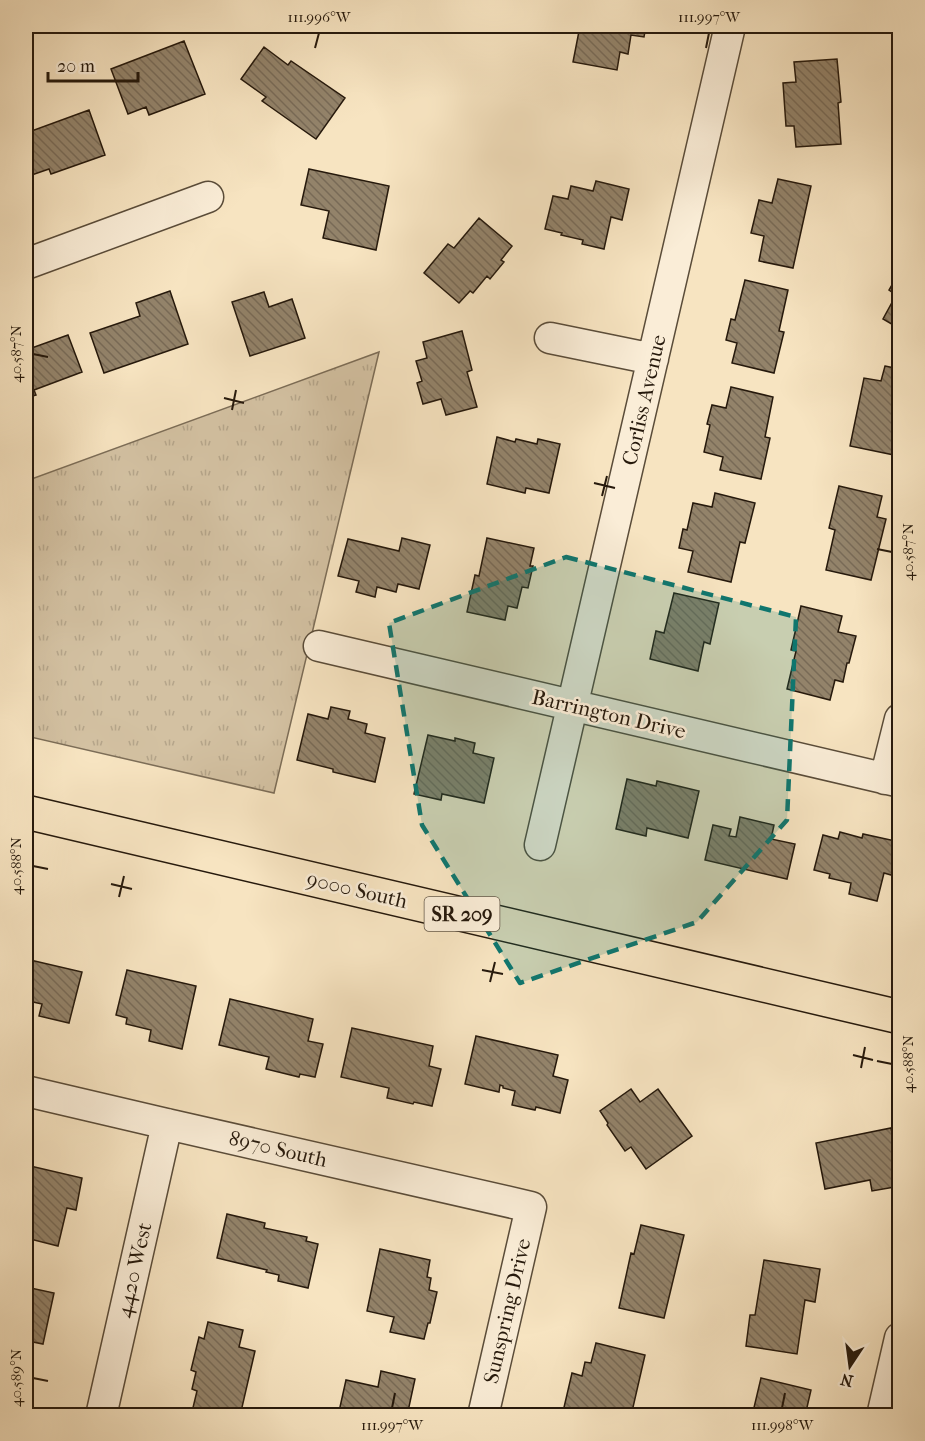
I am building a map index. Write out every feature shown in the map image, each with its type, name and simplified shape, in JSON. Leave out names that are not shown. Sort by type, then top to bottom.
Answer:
[{"type":"main road","name":"9000 South","points":[[26,812],[900,1017]]},
{"type":"street","name":"Corliss Avenue","points":[[540,845],[730,26]]},
{"type":"street","points":[[26,264],[208,197]]},
{"type":"street","points":[[550,338],[653,359]]},
{"type":"street","name":"Barrington Drive","points":[[319,646],[892,781]]},
{"type":"street","points":[[892,781],[900,719]]},
{"type":"street","name":"8970 South","points":[[26,1090],[531,1207]]},
{"type":"street","name":"4420 West","points":[[101,1416],[167,1124]]},
{"type":"street","name":"Sunspring Drive","points":[[483,1416],[531,1207]]},
{"type":"street","points":[[882,1416],[900,1338]]},
{"type":"highlighted area","points":[[566,557],[796,617],[787,820],[697,922],[520,983],[422,825],[389,623]]},
{"type":"green space","points":[[379,352],[274,793],[26,736],[26,481]]},
{"type":"building","points":[[580,26],[646,26],[644,37],[631,35],[628,54],[620,52],[617,70],[573,62]]},
{"type":"building","points":[[184,41],[205,94],[149,115],[146,107],[128,114],[111,69]]},
{"type":"building","points":[[264,47],[288,65],[291,61],[345,98],[316,139],[262,101],[266,97],[241,79]]},
{"type":"building","points":[[837,59],[841,102],[838,103],[841,144],[796,147],[794,126],[786,126],[783,83],[796,82],[794,62]]},
{"type":"building","points":[[89,110],[105,155],[51,174],[49,169],[26,177],[26,133]]},
{"type":"building","points":[[309,169],[389,186],[376,250],[323,238],[329,211],[301,205]]},
{"type":"building","points":[[778,179],[811,186],[793,268],[759,261],[764,236],[751,233],[759,200],[772,203]]},
{"type":"building","points":[[596,181],[629,189],[622,220],[611,217],[604,249],[582,244],[583,240],[545,229],[553,196],[568,199],[571,186],[593,191]]},
{"type":"building","points":[[479,218],[512,246],[501,260],[504,262],[490,279],[487,276],[473,293],[470,291],[459,303],[424,273],[448,244],[454,248]]},
{"type":"building","points":[[900,271],[900,329],[883,319],[896,295],[889,290]]},
{"type":"building","points":[[745,280],[788,290],[779,331],[784,332],[774,373],[732,363],[737,343],[726,340],[731,319],[735,320]]},
{"type":"building","points":[[170,291],[188,344],[104,373],[90,333],[140,316],[136,303]]},
{"type":"building","points":[[264,292],[269,307],[292,299],[305,338],[250,356],[232,302]]},
{"type":"building","points":[[462,331],[472,370],[467,372],[477,407],[446,415],[441,399],[423,404],[417,383],[422,381],[416,361],[427,358],[423,342]]},
{"type":"building","points":[[68,335],[82,372],[34,390],[36,395],[26,398],[26,350]]},
{"type":"building","points":[[885,366],[900,369],[900,425],[897,435],[900,435],[899,456],[850,446],[864,378],[881,381]]},
{"type":"building","points":[[731,387],[773,397],[765,437],[770,438],[761,479],[720,470],[723,457],[704,452],[712,405],[726,408]]},
{"type":"building","points":[[497,437],[515,442],[516,439],[537,444],[538,439],[560,444],[549,493],[526,488],[525,493],[487,484]]},
{"type":"building","points":[[839,486],[882,496],[877,517],[886,519],[871,580],[826,570],[835,530],[829,528]]},
{"type":"building","points":[[715,493],[755,503],[745,543],[740,542],[731,582],[688,572],[693,551],[679,548],[683,529],[687,530],[693,503],[712,507]]},
{"type":"building","points":[[402,538],[430,545],[419,589],[398,584],[396,592],[377,587],[375,597],[356,592],[359,581],[338,576],[348,539],[399,551]]},
{"type":"building","points":[[487,538],[534,548],[528,588],[522,587],[517,608],[508,606],[505,620],[467,612],[475,575],[479,576]]},
{"type":"building","points":[[674,593],[719,603],[710,644],[704,642],[698,671],[650,659],[656,631],[664,633]]},
{"type":"building","points":[[801,606],[842,616],[838,632],[856,636],[843,682],[835,680],[830,700],[787,689],[796,651],[791,650]]},
{"type":"building","points":[[331,707],[350,711],[348,719],[367,724],[365,733],[385,738],[375,782],[297,760],[308,714],[328,719]]},
{"type":"building","points":[[428,735],[475,743],[473,753],[494,758],[484,803],[442,794],[441,800],[414,794]]},
{"type":"building","points":[[627,779],[656,786],[657,781],[699,791],[688,838],[647,828],[646,836],[616,829]]},
{"type":"building","points":[[740,817],[774,825],[771,839],[795,844],[787,879],[705,860],[713,825],[731,829],[729,836],[736,837]]},
{"type":"building","points":[[840,832],[862,838],[863,834],[900,842],[898,877],[884,873],[877,901],[849,894],[851,883],[829,878],[830,874],[814,870],[823,835],[838,839]]},
{"type":"building","points":[[26,959],[82,972],[69,1023],[39,1016],[42,1004],[33,1002],[32,1006],[26,1004]]},
{"type":"building","points":[[127,970],[196,986],[182,1049],[149,1041],[151,1030],[126,1024],[127,1018],[116,1015]]},
{"type":"building","points":[[230,999],[313,1019],[308,1041],[323,1044],[315,1077],[300,1074],[299,1077],[266,1069],[269,1057],[219,1045]]},
{"type":"building","points":[[352,1028],[433,1046],[429,1066],[441,1069],[432,1106],[387,1098],[389,1088],[341,1077]]},
{"type":"building","points":[[476,1036],[558,1055],[553,1076],[568,1080],[560,1113],[536,1107],[535,1110],[512,1105],[515,1091],[500,1085],[499,1092],[465,1084]]},
{"type":"building","points":[[631,1089],[640,1102],[658,1089],[692,1136],[646,1169],[631,1147],[625,1151],[600,1111]]},
{"type":"building","points":[[891,1128],[900,1172],[900,1186],[872,1191],[870,1180],[825,1189],[816,1143]]},
{"type":"building","points":[[26,1165],[82,1178],[76,1210],[67,1208],[58,1246],[26,1238]]},
{"type":"building","points":[[227,1214],[265,1223],[264,1228],[307,1237],[306,1241],[318,1244],[308,1288],[278,1281],[279,1275],[266,1272],[267,1270],[217,1258]]},
{"type":"building","points":[[641,1225],[684,1235],[664,1318],[619,1308],[631,1253],[634,1254]]},
{"type":"building","points":[[380,1249],[430,1260],[427,1277],[431,1278],[429,1290],[437,1292],[424,1339],[390,1332],[394,1317],[367,1311]]},
{"type":"building","points":[[764,1260],[820,1269],[815,1302],[805,1300],[797,1354],[746,1346],[750,1315],[755,1315]]},
{"type":"building","points":[[26,1287],[54,1293],[43,1344],[28,1341],[27,1349],[26,1349]]},
{"type":"building","points":[[208,1322],[243,1330],[239,1347],[255,1351],[240,1416],[191,1416],[197,1391],[192,1389],[196,1372],[191,1370],[199,1337],[204,1339]]},
{"type":"building","points":[[596,1343],[645,1355],[631,1416],[562,1416],[572,1373],[582,1376],[585,1362],[591,1363]]},
{"type":"building","points":[[381,1371],[415,1379],[407,1416],[338,1416],[346,1380],[378,1387]]},
{"type":"building","points":[[761,1378],[811,1390],[805,1416],[752,1416]]}]
